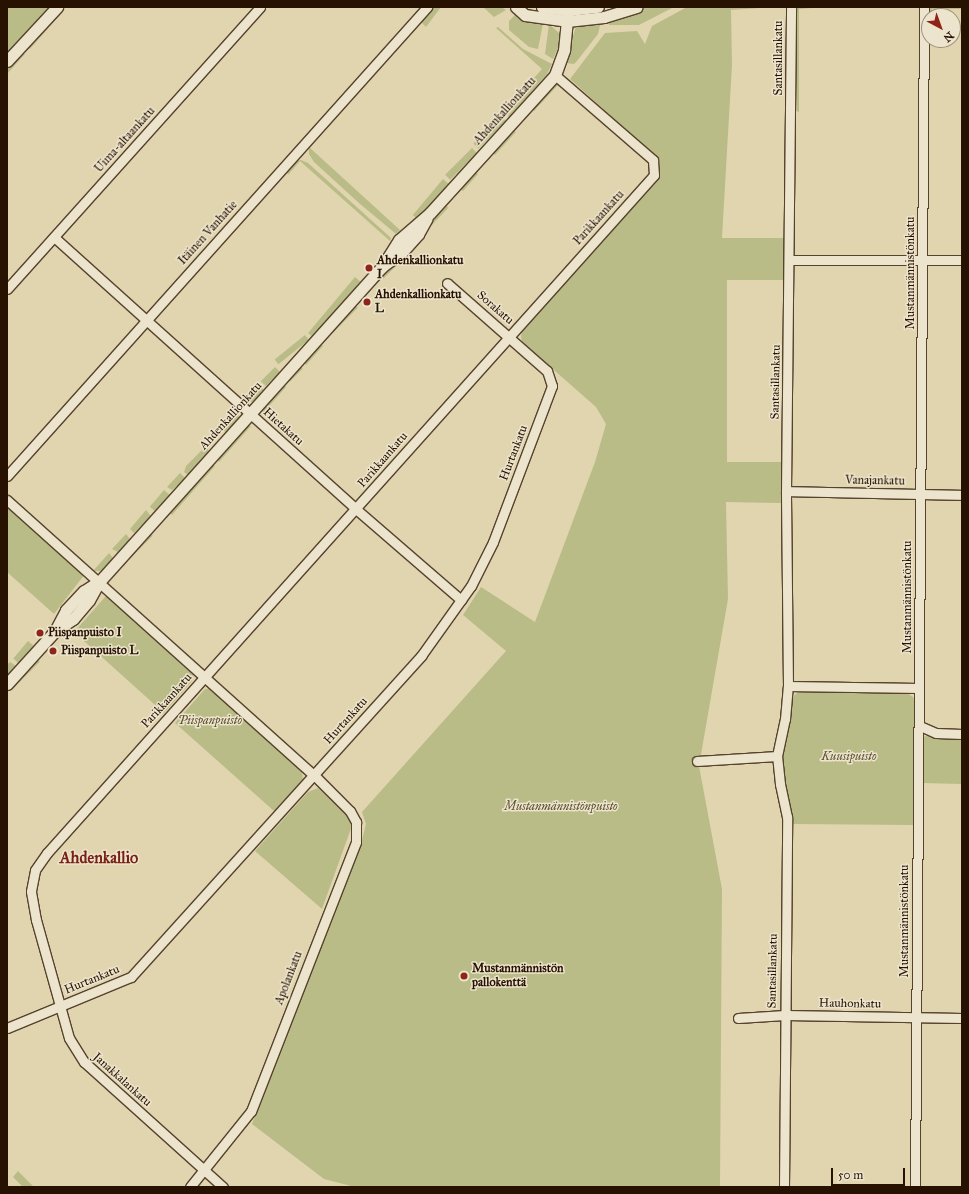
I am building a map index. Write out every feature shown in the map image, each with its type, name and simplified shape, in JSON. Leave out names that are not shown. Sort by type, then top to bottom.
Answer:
[{"type":"street","points":[[7,61],[57,7]]},
{"type":"street","name":"Uima-altaankatu","points":[[7,289],[260,7]]},
{"type":"street","name":"Itäinen Vanhatie","points":[[7,476],[428,7]]},
{"type":"street","points":[[516,7],[525,15],[567,22],[604,17],[636,7]]},
{"type":"street","points":[[542,7],[568,10],[598,7]]},
{"type":"street","name":"Santasillankatu","points":[[784,1187],[787,817],[780,784],[777,756],[785,719],[788,686],[786,491],[792,7]]},
{"type":"street","name":"Mustanmännistönkatu","points":[[915,1187],[917,1016],[917,740],[920,726],[919,688],[924,7]]},
{"type":"street","name":"Ahdenkallionkatu","points":[[7,684],[55,632],[66,610],[84,591],[99,582],[382,267],[402,252],[418,234],[430,213],[555,75],[564,50],[568,10]]},
{"type":"street","name":"Parikkaankatu","points":[[35,870],[47,853],[356,509],[508,336],[654,175],[653,160],[555,75]]},
{"type":"street","name":"Hietakatu","points":[[54,237],[356,509],[461,600]]},
{"type":"street","points":[[789,260],[962,260]]},
{"type":"street","name":"Sorakatu","points":[[447,283],[508,336]]},
{"type":"street","name":"Hurtankatu","points":[[7,1028],[131,977],[421,656],[461,600],[480,570],[493,542],[552,386],[547,371],[508,336]]},
{"type":"street","name":"Vanajankatu","points":[[786,491],[962,495]]},
{"type":"street","points":[[7,500],[314,775]]},
{"type":"street","points":[[788,686],[919,688]]},
{"type":"street","points":[[920,726],[936,733],[962,734]]},
{"type":"street","points":[[697,760],[777,756]]},
{"type":"street","name":"Apolankatu","points":[[190,1187],[205,1170],[250,1111],[356,842],[358,829],[350,811],[314,775]]},
{"type":"street","name":"Janakkalankatu","points":[[35,870],[31,890],[36,920],[69,1038],[84,1062],[223,1187]]},
{"type":"street","name":"Hauhonkatu","points":[[738,1018],[785,1015],[917,1016],[962,1018]]},
{"type":"green space","points":[[7,7],[49,7],[7,54]]},
{"type":"green space","points":[[434,7],[441,7],[426,27],[422,23],[423,19]]},
{"type":"green space","points":[[483,7],[501,7],[506,10],[494,17]]},
{"type":"green space","points":[[647,7],[674,7],[639,25],[609,25],[608,20]]},
{"type":"green space","name":"Mustanmännistönpuisto","points":[[687,7],[777,7],[731,10],[732,65],[722,238],[786,238],[785,280],[727,280],[727,462],[784,462],[783,503],[726,502],[728,599],[699,766],[722,889],[720,1187],[355,1187],[324,1179],[252,1124],[362,840],[366,824],[362,812],[506,651],[463,615],[481,587],[535,622],[595,462],[606,424],[596,407],[522,342],[522,331],[658,180],[660,167],[656,157],[570,79],[605,33],[637,31],[645,44],[652,26]]},
{"type":"green space","points":[[796,7],[826,7],[799,9],[799,112],[796,111]]},
{"type":"green space","points":[[962,7],[962,9],[961,8],[929,8]]},
{"type":"green space","points":[[62,9],[65,9],[30,49],[28,47]]},
{"type":"green space","points":[[515,15],[543,23],[538,49],[529,47],[509,30],[509,21]]},
{"type":"green space","points":[[601,21],[598,34],[577,61],[574,64],[566,63],[575,29],[581,25]]},
{"type":"green space","points":[[549,24],[559,33],[559,46],[553,59],[545,54]]},
{"type":"green space","points":[[498,27],[523,49],[552,64],[547,74],[509,117],[504,112],[542,69],[496,28]]},
{"type":"green space","points":[[22,53],[25,54],[7,74],[7,70]]},
{"type":"green space","points":[[552,85],[558,85],[534,111],[532,108]]},
{"type":"green space","points":[[501,116],[506,121],[478,149],[473,144]]},
{"type":"green space","points":[[512,129],[516,132],[495,155],[492,152]]},
{"type":"green space","points":[[309,147],[400,230],[396,234],[314,162],[309,154]]},
{"type":"green space","points":[[472,148],[477,153],[450,180],[445,175]]},
{"type":"green space","points":[[301,160],[308,163],[391,238],[390,241],[300,161],[288,175],[287,172],[296,161]]},
{"type":"green space","points":[[475,171],[478,174],[463,191],[460,189]]},
{"type":"green space","points":[[443,179],[449,184],[419,220],[413,215]]},
{"type":"green space","points":[[446,204],[448,208],[432,225],[430,223]]},
{"type":"green space","points":[[399,260],[400,262],[383,279],[381,276]]},
{"type":"green space","points":[[355,277],[361,282],[314,338],[308,333]]},
{"type":"green space","points":[[355,305],[358,308],[326,340],[323,337]]},
{"type":"green space","points":[[305,335],[309,340],[278,364],[275,360]]},
{"type":"green space","points":[[320,343],[323,346],[306,365],[304,362]]},
{"type":"green space","points":[[300,366],[303,369],[290,382],[287,379]]},
{"type":"green space","points":[[275,367],[280,372],[266,386],[261,381]]},
{"type":"green space","points":[[284,384],[286,387],[262,414],[261,409]]},
{"type":"green space","points":[[259,385],[264,390],[253,402],[244,401]]},
{"type":"green space","points":[[237,409],[239,418],[226,432],[219,428]]},
{"type":"green space","points":[[247,426],[251,426],[219,462],[217,458]]},
{"type":"green space","points":[[206,446],[209,451],[188,475],[184,472],[186,466]]},
{"type":"green space","points":[[212,464],[215,466],[172,515],[169,512]]},
{"type":"green space","points":[[180,473],[185,478],[172,490],[167,487]]},
{"type":"green space","points":[[164,490],[170,495],[156,512],[150,507]]},
{"type":"green space","points":[[7,504],[85,574],[54,614],[7,572]]},
{"type":"green space","points":[[146,510],[151,516],[134,533],[130,529]]},
{"type":"green space","points":[[150,533],[153,536],[123,566],[120,563]]},
{"type":"green space","points":[[126,534],[130,539],[118,552],[112,549]]},
{"type":"green space","points":[[109,553],[113,558],[102,571],[93,571]]},
{"type":"green space","name":"Piispanpuisto","points":[[106,596],[194,672],[192,681],[164,713],[74,632]]},
{"type":"green space","points":[[28,641],[34,646],[19,664],[13,659]]},
{"type":"green space","points":[[37,659],[40,662],[12,690],[9,687]]},
{"type":"green space","points":[[10,662],[16,666],[8,675],[7,665]]},
{"type":"green space","name":"Piispanpuisto","points":[[212,688],[302,771],[303,780],[274,811],[175,723],[205,689]]},
{"type":"green space","name":"Kuusipuisto","points":[[798,692],[906,692],[913,697],[916,703],[914,825],[791,824],[782,769],[782,752],[793,697]]},
{"type":"green space","points":[[925,736],[962,739],[962,784],[921,783],[921,742]]},
{"type":"green space","points":[[318,788],[348,815],[353,823],[322,909],[255,851],[308,792]]},
{"type":"green space","points":[[18,1171],[35,1187],[23,1187],[13,1177]]},
{"type":"place","name":"Ahdenkallionkatu I","points":[[369,268]]},
{"type":"place","name":"Ahdenkallionkatu L","points":[[367,302]]},
{"type":"place","name":"Piispanpuisto I","points":[[40,633]]},
{"type":"place","name":"Piispanpuisto L","points":[[53,651]]},
{"type":"place","name":"Mustanmännistön pallokenttä","points":[[464,976]]},
{"type":"district","name":"Ahdenkallio","points":[[99,858]]}]
